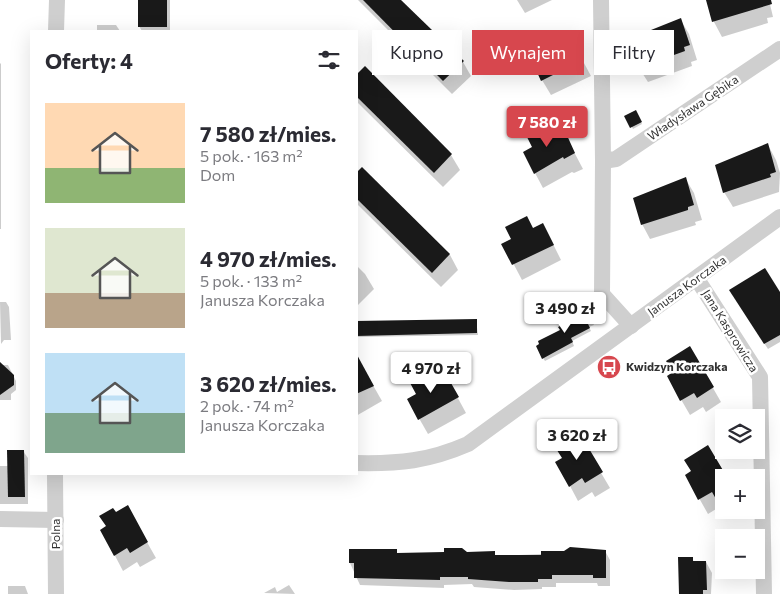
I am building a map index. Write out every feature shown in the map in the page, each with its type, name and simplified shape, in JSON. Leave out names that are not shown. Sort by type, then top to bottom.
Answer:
[{"type":"street","points":[[56,30],[57,0]]},
{"type":"street","points":[[601,0],[602,294],[631,326]]},
{"type":"street","name":"Władysława Gębika","points":[[603,161],[616,159],[780,49]]},
{"type":"street","name":"Janusza Korczaka","points":[[358,463],[420,461],[437,457],[468,444],[780,217]]},
{"type":"street","name":"Jana Kasprowicza","points":[[697,279],[760,377],[764,594]]},
{"type":"street","name":"Polna","points":[[56,475],[56,594]]},
{"type":"street","points":[[0,519],[56,520]]},
{"type":"building","points":[[138,0],[167,0],[167,27],[138,27]]},
{"type":"building","points":[[363,0],[401,0],[432,30],[393,30]]},
{"type":"building","points":[[706,0],[771,0],[772,4],[712,22]]},
{"type":"building","points":[[681,18],[690,45],[684,47],[685,51],[674,55],[674,30],[651,30]]},
{"type":"building","points":[[365,66],[452,154],[434,173],[358,98],[358,73]]},
{"type":"building","points":[[437,75],[449,75],[443,81]]},
{"type":"building","points":[[538,75],[553,75],[541,81]]},
{"type":"building","points":[[636,110],[642,122],[630,128],[624,116]]},
{"type":"building","points":[[549,124],[555,136],[565,131],[575,153],[564,159],[563,157],[534,174],[523,152],[532,147],[526,135]]},
{"type":"building","points":[[768,143],[776,172],[770,174],[771,177],[723,193],[715,165]]},
{"type":"building","points":[[362,167],[450,254],[432,273],[358,200],[358,171]]},
{"type":"building","points":[[686,177],[694,205],[688,207],[688,210],[641,225],[633,198]]},
{"type":"building","points":[[527,216],[533,228],[543,223],[554,245],[512,265],[501,244],[511,239],[505,227]]},
{"type":"building","points":[[765,268],[780,292],[780,335],[764,344],[729,290]]},
{"type":"building","points":[[588,309],[593,321],[588,324],[590,328],[571,338],[573,342],[542,359],[536,346],[539,344],[538,341],[560,330],[558,327],[570,321],[570,317]]},
{"type":"building","points":[[477,319],[477,333],[358,336],[358,321]]},
{"type":"building","points":[[690,346],[714,387],[697,398],[694,393],[680,401],[667,376],[673,372],[666,361]]},
{"type":"building","points":[[358,357],[374,386],[358,393]]},
{"type":"building","points":[[0,362],[14,375],[14,385],[0,395]]},
{"type":"building","points":[[431,369],[438,381],[447,376],[459,397],[418,420],[407,399],[416,394],[409,381]]},
{"type":"building","points":[[579,432],[603,472],[585,483],[582,478],[569,487],[555,462],[562,458],[555,447]]},
{"type":"building","points":[[708,445],[722,469],[715,469],[715,497],[712,492],[698,500],[685,475],[691,471],[684,460]]},
{"type":"building","points":[[7,450],[24,450],[25,497],[8,497]]},
{"type":"building","points":[[128,505],[148,542],[130,553],[127,548],[114,556],[100,530],[106,526],[99,516],[113,508],[116,512]]},
{"type":"building","points":[[570,547],[606,550],[606,578],[593,578],[593,575],[552,575],[552,579],[538,579],[538,582],[509,582],[468,579],[468,577],[440,577],[440,580],[354,578],[354,563],[349,563],[349,549],[397,549],[397,553],[444,552],[444,548],[462,548],[467,552],[495,551],[495,555],[541,555],[541,551],[564,551]]},
{"type":"building","points":[[678,557],[693,557],[693,561],[706,561],[707,590],[703,590],[703,594],[679,594]]},
{"type":"place","name":"Kwidzyn Korczaka","points":[[609,367]]}]
